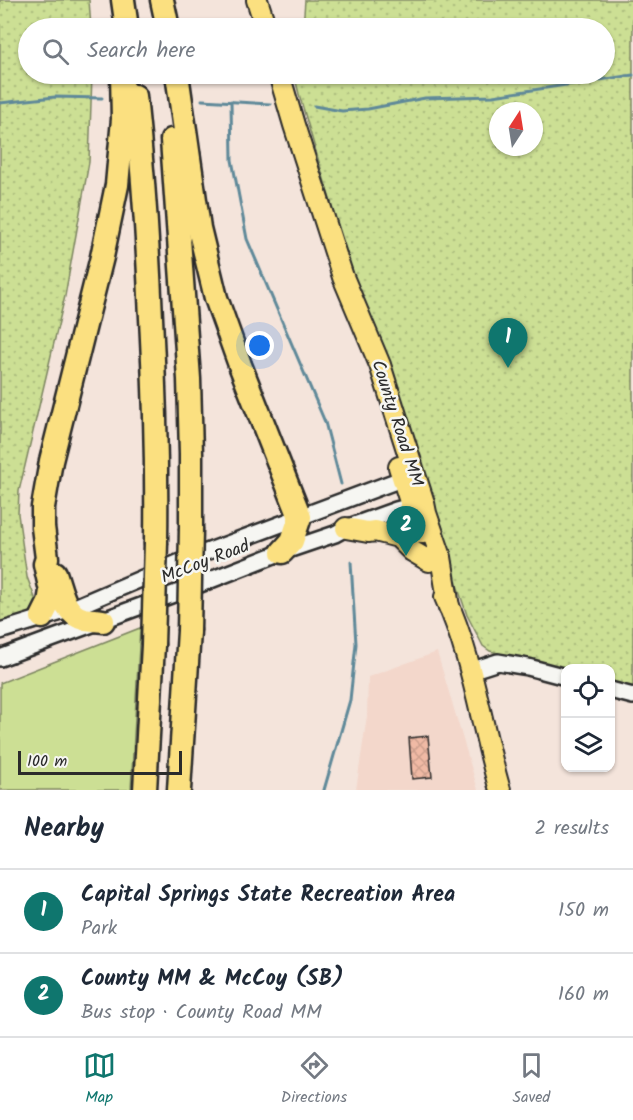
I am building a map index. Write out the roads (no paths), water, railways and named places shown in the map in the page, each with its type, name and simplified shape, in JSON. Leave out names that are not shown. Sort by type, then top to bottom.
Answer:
[{"type":"highway","points":[[117,0],[119,18]]},
{"type":"highway","points":[[123,0],[126,18]]},
{"type":"highway","points":[[157,0],[159,18]]},
{"type":"highway","points":[[162,0],[166,18]]},
{"type":"highway","points":[[42,617],[49,603],[51,591],[45,564],[47,558],[43,507],[51,461],[102,257],[117,185],[123,119],[122,84]]},
{"type":"highway","points":[[133,84],[140,138],[148,256],[157,477],[153,645],[145,790]]},
{"type":"highway","points":[[166,84],[175,173],[189,379],[189,631],[178,790]]},
{"type":"highway","points":[[178,84],[199,228],[216,298],[300,517],[292,542],[282,552]]},
{"type":"highway","points":[[47,558],[51,562],[68,610],[82,619],[103,621]]},
{"type":"main road","points":[[257,0],[263,18]]},
{"type":"main road","name":"County Road MM","points":[[282,84],[344,277],[350,319],[409,476],[429,561],[450,607]]},
{"type":"main road","name":"County Road MM","points":[[417,504],[426,513],[441,557],[450,607],[470,671],[500,790]]},
{"type":"main road","points":[[346,528],[375,531],[398,537],[412,551],[429,561]]},
{"type":"street","name":"McCoy Road","points":[[0,631],[68,610],[185,560],[409,476]]},
{"type":"street","name":"McCoy Road","points":[[0,658],[346,528],[417,504]]},
{"type":"street","points":[[470,671],[498,662],[561,676]]},
{"type":"street","points":[[615,691],[633,696]]},
{"type":"waterway","points":[[615,78],[633,75]]},
{"type":"waterway","points":[[314,106],[342,111],[368,109],[425,98],[493,96],[573,84]]},
{"type":"waterway","points":[[0,103],[55,97],[102,98]]},
{"type":"waterway","points":[[202,100],[270,104]]},
{"type":"waterway","points":[[231,101],[232,160],[247,239],[325,422],[341,484]]},
{"type":"waterway","points":[[324,790],[350,700],[356,644],[351,562]]},
{"type":"place","name":"Capital Springs State Recreation Area","points":[[508,368]]},
{"type":"place","name":"County MM & McCoy (SB)","points":[[406,556]]}]
